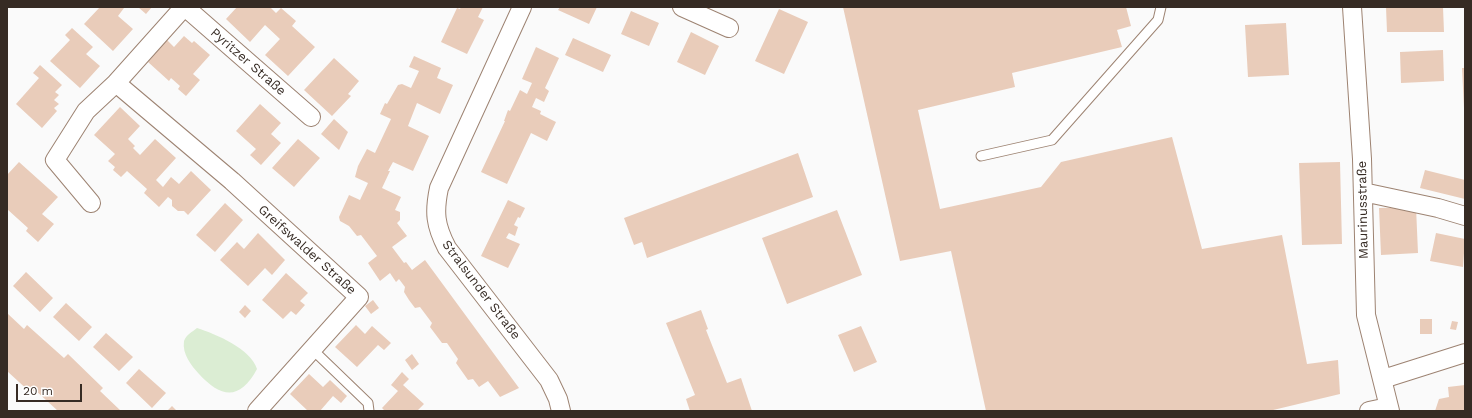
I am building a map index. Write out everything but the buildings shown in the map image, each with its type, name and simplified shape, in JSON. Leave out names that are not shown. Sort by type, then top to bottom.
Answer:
[{"type":"street","name":"Pyritzer Straße","points":[[91,203],[55,160],[86,112],[116,83],[185,7],[311,117]]},
{"type":"street","name":"Stralsunder Straße","points":[[522,7],[440,188],[436,204],[436,218],[439,232],[447,248],[549,380],[558,399],[561,411]]},
{"type":"street","points":[[682,7],[729,28]]},
{"type":"street","name":"Maurinusstraße","points":[[1352,7],[1362,159],[1366,315],[1383,379],[1389,409]]},
{"type":"street","name":"Greifswalder Straße","points":[[116,83],[232,181],[358,297],[313,350],[257,411]]},
{"type":"street","points":[[1363,192],[1438,208],[1465,216]]},
{"type":"street","points":[[1383,379],[1465,354]]},
{"type":"street","points":[[1369,411],[1389,409]]},
{"type":"lane","points":[[981,156],[1052,140],[1158,20],[1161,7]]},
{"type":"lane","points":[[313,350],[368,403],[369,411]]},
{"type":"green space","points":[[197,328],[223,338],[248,355],[257,369],[244,387],[237,391],[230,392],[215,388],[193,367],[184,350],[184,341],[188,335]]}]
